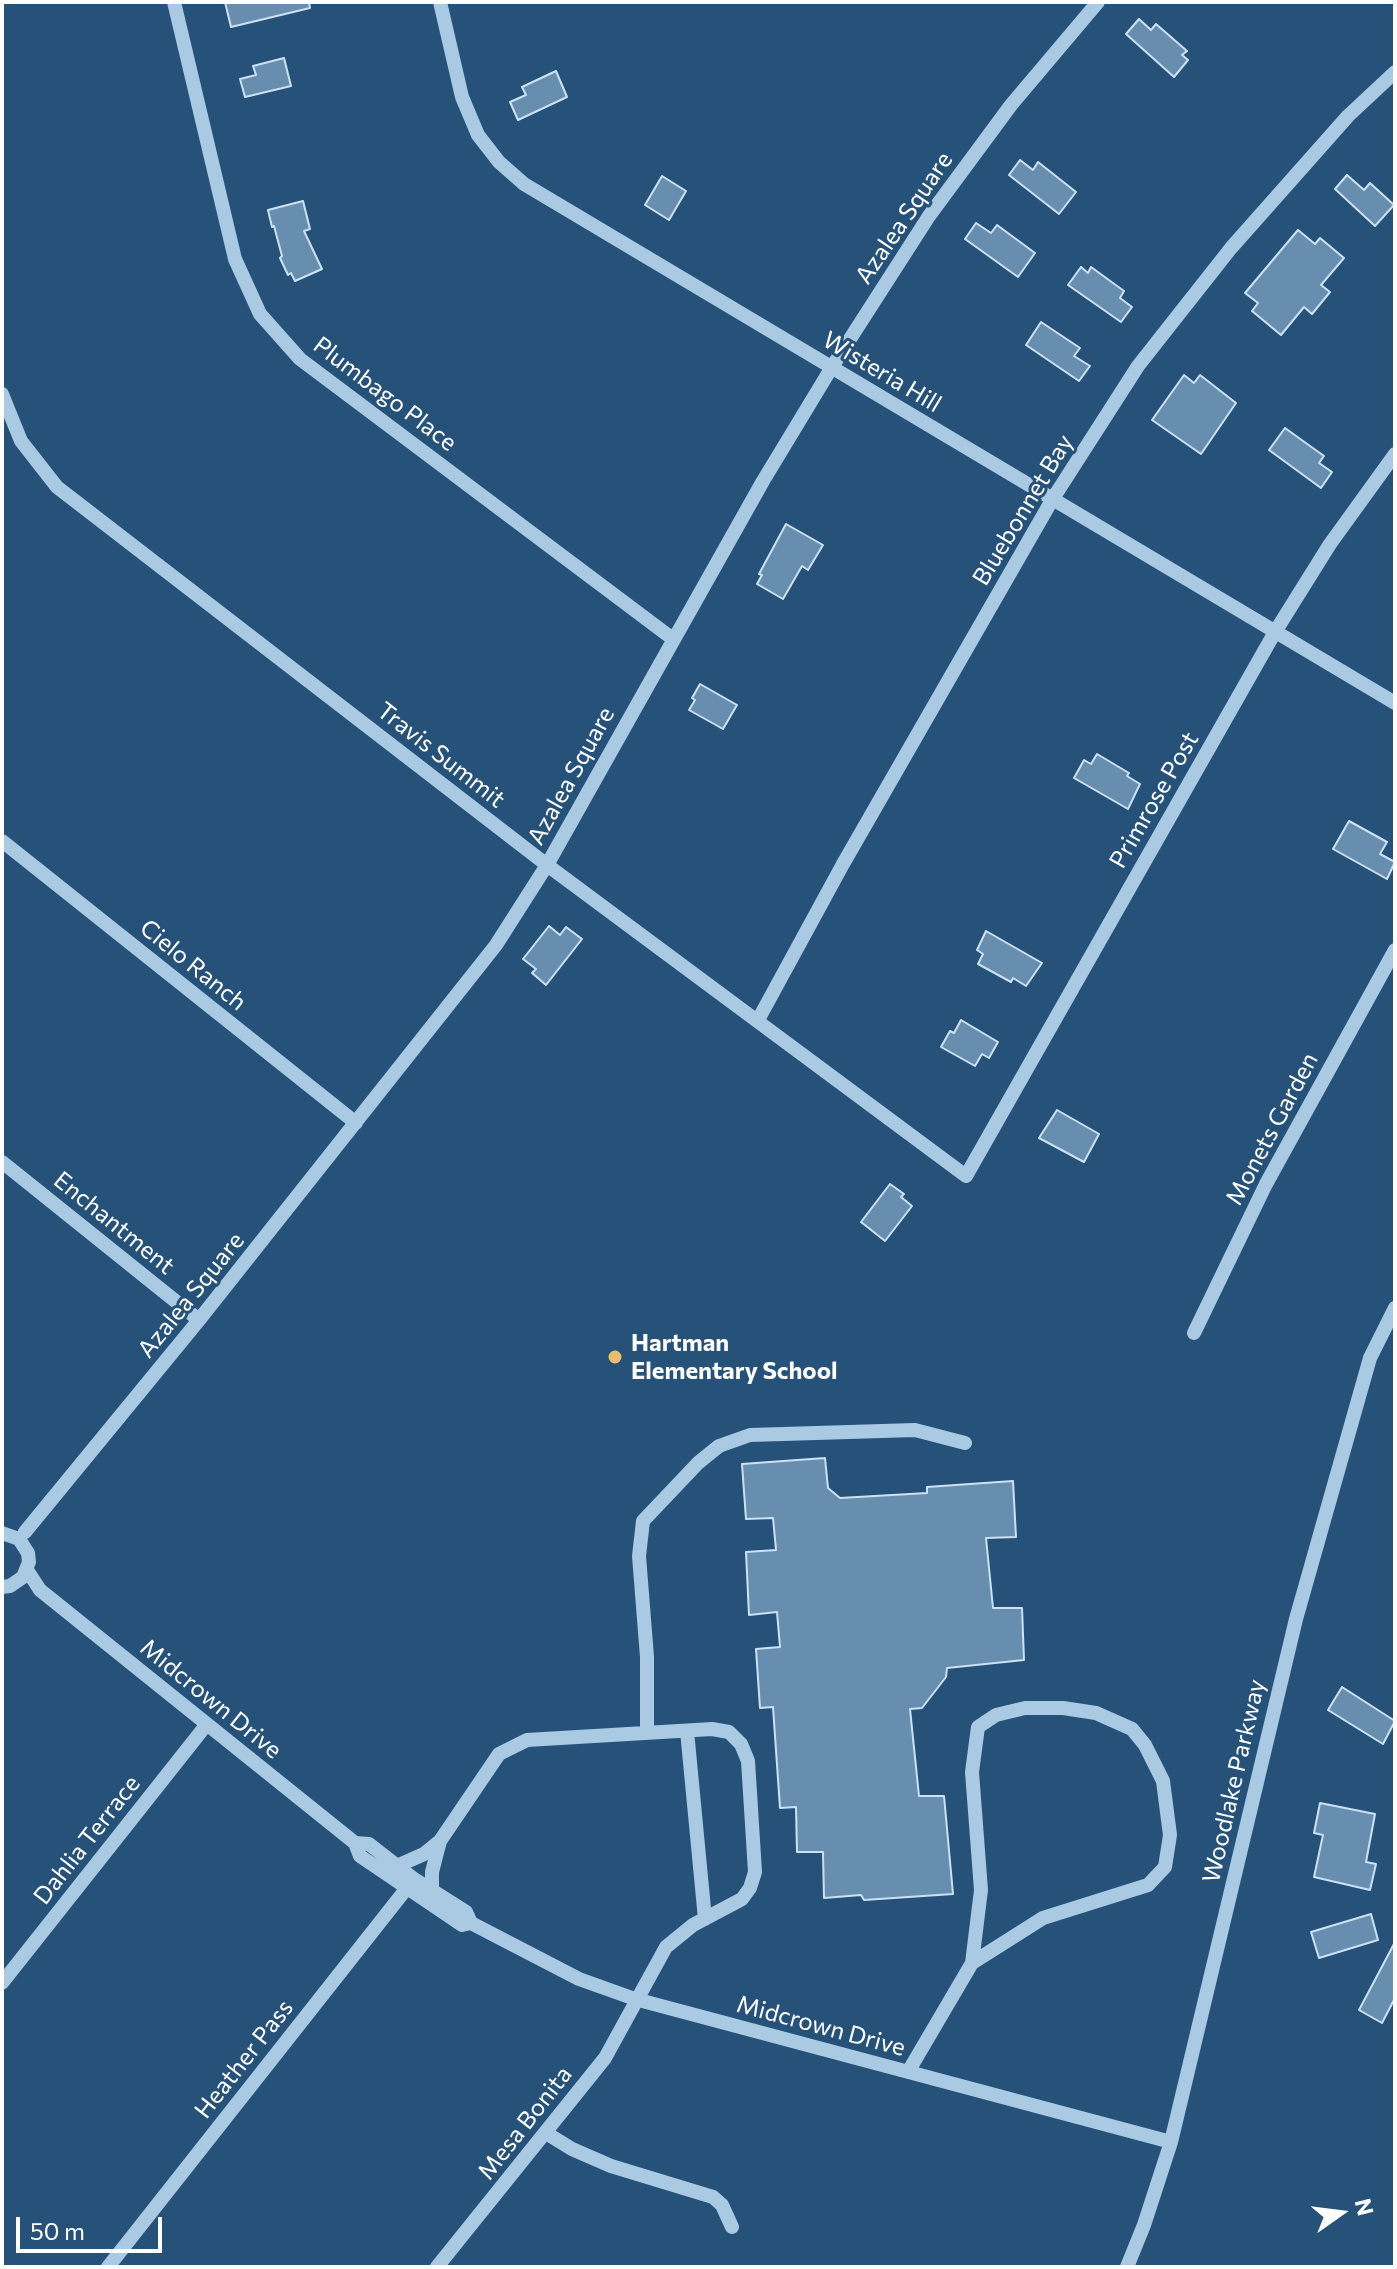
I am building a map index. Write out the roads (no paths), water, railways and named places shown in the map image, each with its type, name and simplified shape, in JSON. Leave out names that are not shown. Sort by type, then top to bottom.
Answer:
[{"type":"street","name":"Plumbago Place","points":[[174,2],[235,259],[260,314],[300,359],[673,639]]},
{"type":"street","name":"Wisteria Hill","points":[[440,2],[462,97],[478,135],[499,162],[524,184],[1395,703]]},
{"type":"street","name":"Azalea Square","points":[[16,1536],[199,1320],[496,945],[547,865],[763,481],[832,367],[929,216],[1011,105],[1098,2]]},
{"type":"street","name":"Bluebonnet Bay","points":[[758,1020],[843,864],[1052,500],[1138,366],[1231,248],[1348,116],[1395,72]]},
{"type":"street","name":"Travis Summit","points":[[2,394],[21,441],[57,487],[547,865],[966,1176]]},
{"type":"street","name":"Primrose Post","points":[[966,1176],[1275,632],[1330,544],[1395,454]]},
{"type":"street","name":"Cielo Ranch","points":[[2,841],[356,1123]]},
{"type":"street","name":"Monets Garden","points":[[1194,1333],[1266,1184],[1395,950]]},
{"type":"street","name":"Enchantment","points":[[2,1162],[199,1320]]},
{"type":"street","name":"Woodlake Parkway","points":[[1127,2267],[1171,2142],[1296,1619],[1370,1358],[1395,1308]]},
{"type":"street","points":[[647,1733],[647,1657],[639,1556],[643,1521],[698,1463],[719,1446],[750,1435],[915,1430],[965,1443]]},
{"type":"street","points":[[16,1536],[28,1553],[27,1570],[40,1590]]},
{"type":"street","points":[[9,1585],[27,1570]]},
{"type":"street","points":[[9,1585],[40,1590]]},
{"type":"street","name":"Midcrown Drive","points":[[40,1590],[355,1843],[360,1856],[410,1884],[431,1890],[466,1912],[471,1923],[579,1979],[635,1999],[1171,2142]]},
{"type":"street","points":[[908,2072],[972,1963],[981,1890],[972,1772],[978,1727],[996,1715],[1025,1708],[1063,1708],[1096,1713],[1132,1729],[1145,1745],[1163,1781],[1170,1835],[1165,1867],[1148,1885],[1043,1918],[972,1963]]},
{"type":"street","name":"Dahlia Terrace","points":[[2,1983],[207,1724]]},
{"type":"street","name":"Mesa Bonita","points":[[437,2267],[605,2058],[666,1947],[705,1919],[742,1899],[755,1872],[748,1761],[741,1744],[729,1732],[712,1729],[687,1731]]},
{"type":"street","points":[[397,1866],[424,1854],[440,1841],[499,1754],[527,1740],[687,1731],[705,1919]]},
{"type":"street","points":[[435,1907],[431,1890],[432,1872],[440,1841]]},
{"type":"street","name":"Midcrown Drive","points":[[355,1843],[369,1844],[397,1866],[410,1884],[435,1907],[462,1925],[471,1923]]},
{"type":"street","name":"Heather Pass","points":[[108,2267],[410,1884]]},
{"type":"street","points":[[546,2133],[572,2149],[611,2166],[713,2197],[722,2205],[732,2227]]},
{"type":"place","name":"Hartman Elementary School","points":[[615,1357]]}]
